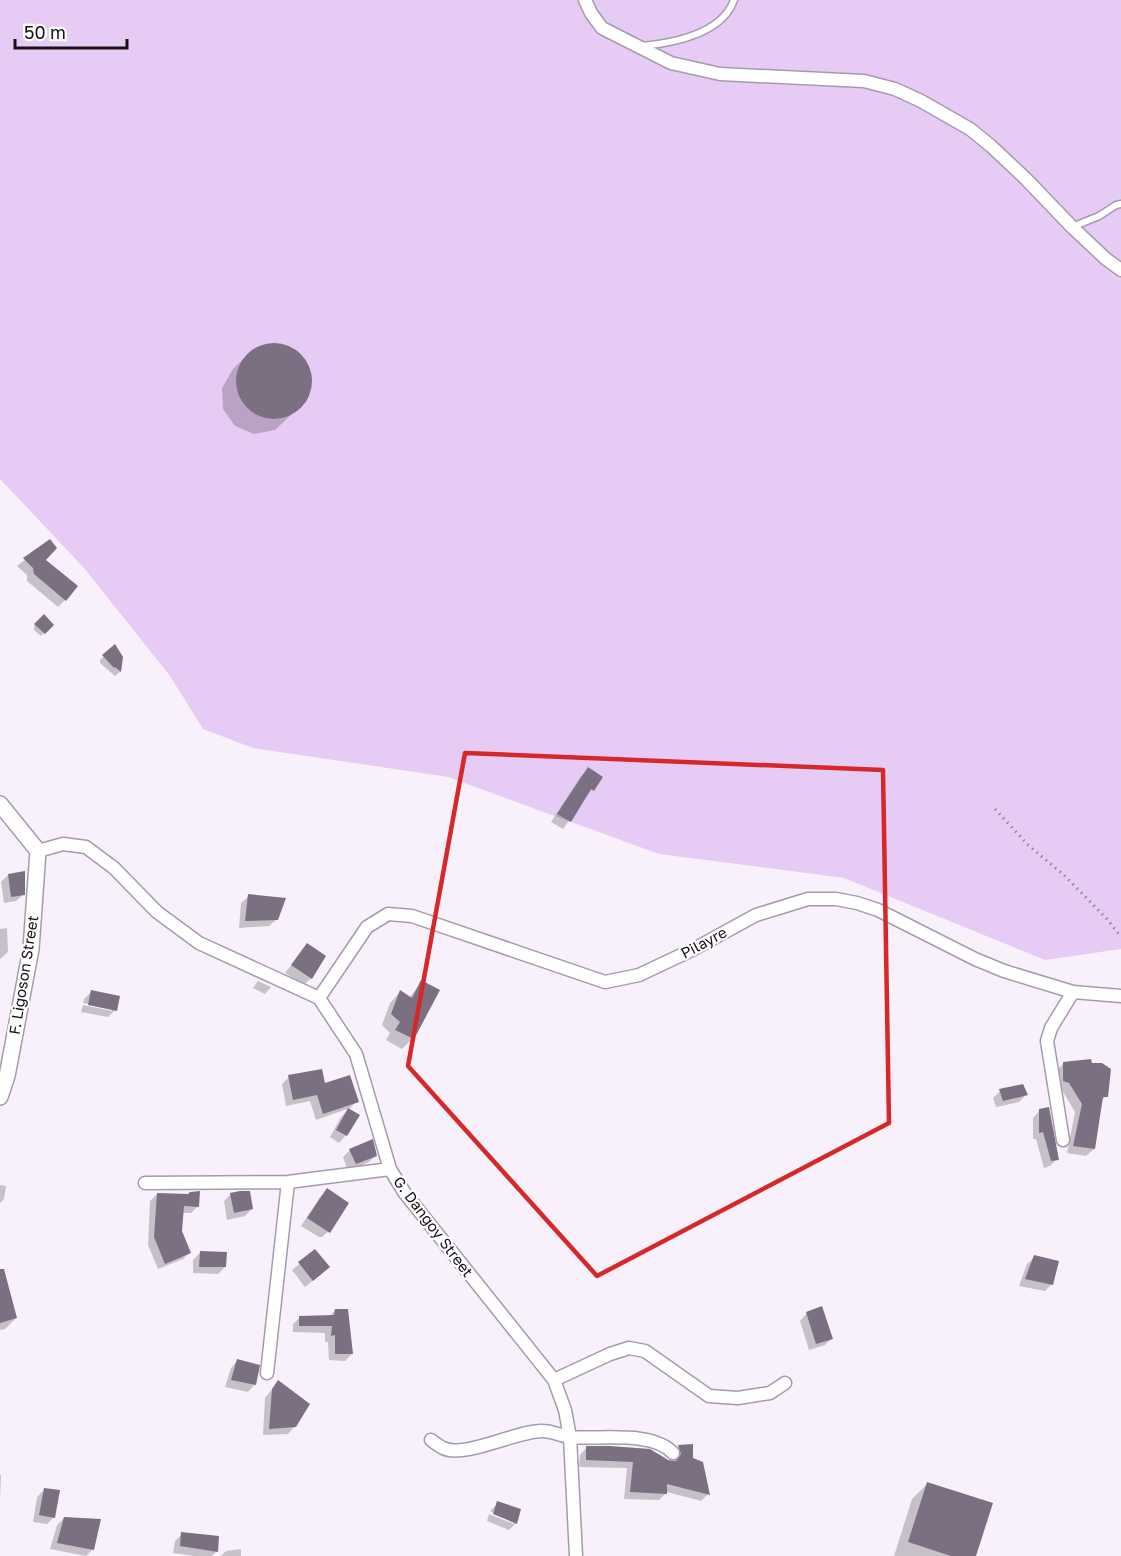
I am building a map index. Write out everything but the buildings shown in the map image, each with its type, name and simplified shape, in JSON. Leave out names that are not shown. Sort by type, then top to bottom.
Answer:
[{"type":"street","points":[[585,0],[602,28],[635,47],[671,63],[720,74],[864,81],[895,89],[940,111],[970,129],[1026,179],[1106,259],[1121,270]]},
{"type":"street","points":[[0,804],[38,851],[63,844],[86,847],[114,868],[157,912],[199,943],[319,998]]},
{"type":"street","name":"F. Ligoson Street","points":[[0,1096],[7,1076],[31,949],[38,851]]},
{"type":"street","name":"Pilayre","points":[[319,998],[367,927],[388,914],[412,916],[605,982],[639,975],[694,949],[756,915],[808,899],[836,899],[878,910],[975,959],[1004,971],[1073,992],[1121,996]]},
{"type":"street","points":[[1063,1140],[1047,1041],[1051,1028],[1073,992]]},
{"type":"street","name":"G. Dangoy Street","points":[[319,998],[356,1054],[390,1169],[404,1192],[554,1380],[565,1410],[570,1437],[576,1556]]},
{"type":"street","points":[[145,1183],[288,1182],[390,1169]]},
{"type":"street","points":[[267,1373],[288,1182]]},
{"type":"street","points":[[554,1380],[610,1354],[630,1348],[645,1351],[709,1396],[738,1398],[759,1395],[770,1393],[785,1383]]},
{"type":"street","points":[[432,1440],[444,1449],[468,1449],[542,1430],[570,1437],[638,1439],[667,1446],[673,1453]]},
{"type":"lane","points":[[635,47],[668,44],[703,31],[719,20],[732,6],[734,0]]},
{"type":"lane","points":[[1072,227],[1121,204]]},
{"type":"path","points":[[995,809],[1028,845],[1065,876],[1107,919],[1121,937]]},
{"type":"highlighted area","points":[[465,753],[883,770],[889,1123],[597,1276],[408,1066]]},
{"type":"shaded area","points":[[0,0],[1121,0],[1121,949],[1045,960],[844,878],[659,854],[448,777],[253,748],[203,729],[170,676],[84,568],[0,479]]}]
